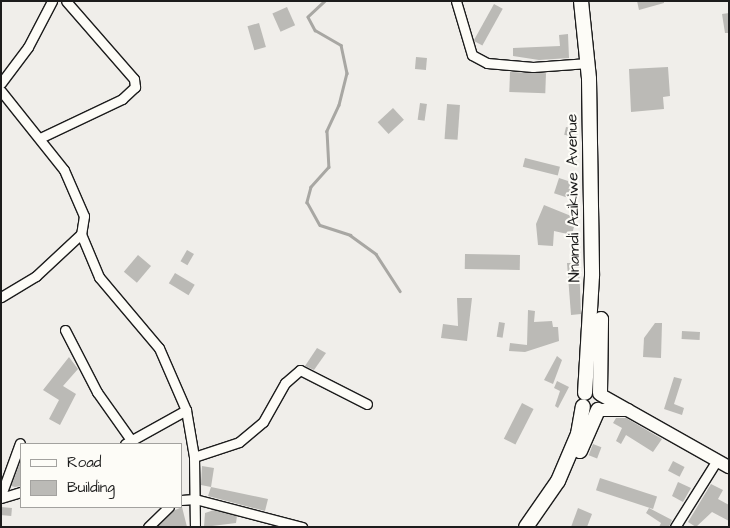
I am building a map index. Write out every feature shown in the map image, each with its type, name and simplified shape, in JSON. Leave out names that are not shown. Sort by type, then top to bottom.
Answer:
[{"type":"main road","name":"Nnamdi Azikiwe Avenue","points":[[526,527],[568,460],[584,400],[592,342],[588,63],[581,1]]},
{"type":"main road","name":"Nnamdi Azikiwe Avenue","points":[[536,527],[574,467],[598,410],[600,394],[598,109],[591,1]]},
{"type":"main road","points":[[584,400],[600,394],[729,467]]},
{"type":"main road","points":[[584,400],[598,410],[632,411]]},
{"type":"street","points":[[1,82],[28,47],[52,1]]},
{"type":"street","points":[[40,138],[122,99],[135,87],[134,79],[66,1]]},
{"type":"street","points":[[456,1],[472,55],[487,63],[533,67],[588,63]]},
{"type":"street","points":[[1,91],[64,170],[79,200],[84,216],[81,234],[99,277],[159,348],[186,410],[194,457],[195,527]]},
{"type":"street","points":[[1,297],[36,276],[81,234]]},
{"type":"street","points":[[65,330],[97,392],[128,442],[186,410]]},
{"type":"street","points":[[194,457],[239,442],[263,422],[285,383],[300,370],[367,404]]},
{"type":"street","points":[[1,496],[20,443]]},
{"type":"street","points":[[675,527],[717,460]]},
{"type":"street","points":[[1,496],[20,492]]},
{"type":"street","points":[[182,500],[195,499],[302,527]]},
{"type":"street","points":[[148,527],[168,508]]},
{"type":"building","points":[[637,1],[664,1],[664,3],[639,10]]},
{"type":"building","points":[[494,4],[503,9],[482,46],[474,41]]},
{"type":"building","points":[[287,7],[295,25],[281,32],[272,14]]},
{"type":"building","points":[[729,13],[729,33],[725,33],[722,14]]},
{"type":"building","points":[[259,23],[266,47],[254,50],[247,26]]},
{"type":"building","points":[[568,34],[569,58],[539,60],[513,56],[513,48],[560,46],[559,35]]},
{"type":"building","points":[[416,57],[427,58],[426,70],[415,69]]},
{"type":"building","points":[[668,67],[670,96],[663,97],[664,109],[631,112],[629,69]]},
{"type":"building","points":[[510,72],[546,73],[545,93],[509,92]]},
{"type":"building","points":[[420,103],[427,104],[425,121],[418,120]]},
{"type":"building","points":[[447,104],[460,105],[458,140],[445,139]]},
{"type":"building","points":[[393,108],[404,120],[389,134],[378,122]]},
{"type":"building","points":[[566,127],[579,130],[577,138],[564,135]]},
{"type":"building","points":[[525,158],[560,167],[558,175],[523,167]]},
{"type":"building","points":[[559,178],[574,183],[569,198],[554,193]]},
{"type":"building","points":[[544,205],[576,218],[572,235],[554,231],[553,246],[538,245],[536,224]]},
{"type":"building","points":[[187,250],[194,254],[187,265],[180,261]]},
{"type":"building","points":[[465,254],[520,255],[520,270],[465,269]]},
{"type":"building","points":[[138,255],[151,266],[137,283],[124,272]]},
{"type":"building","points":[[567,263],[579,263],[581,314],[571,315]]},
{"type":"building","points":[[175,273],[195,285],[189,295],[169,283]]},
{"type":"building","points":[[457,298],[472,298],[467,341],[441,338],[443,324],[458,326]]},
{"type":"building","points":[[528,310],[535,311],[534,322],[552,321],[553,327],[558,327],[559,341],[525,352],[509,351],[510,343],[527,345]]},
{"type":"building","points":[[499,322],[505,323],[503,338],[497,337]]},
{"type":"building","points":[[655,323],[662,323],[661,358],[643,357],[644,338]]},
{"type":"building","points":[[682,331],[700,332],[700,340],[682,339]]},
{"type":"building","points":[[317,348],[326,353],[314,370],[305,366]]},
{"type":"building","points":[[557,356],[562,360],[553,384],[544,380]]},
{"type":"building","points":[[69,357],[78,369],[63,386],[76,394],[60,425],[49,419],[59,400],[43,390]]},
{"type":"building","points":[[674,377],[682,379],[674,404],[684,408],[682,415],[664,409]]},
{"type":"building","points":[[557,381],[569,387],[558,408],[555,406],[560,391],[554,388]]},
{"type":"building","points":[[522,403],[534,409],[515,445],[504,439]]},
{"type":"building","points":[[616,418],[626,418],[662,439],[653,452],[626,435],[621,444],[616,441],[622,428],[613,423]]},
{"type":"building","points":[[593,444],[601,447],[597,458],[589,455]]},
{"type":"building","points":[[673,461],[685,467],[680,477],[668,471]]},
{"type":"building","points":[[20,463],[20,486],[11,486]]},
{"type":"building","points":[[202,466],[214,468],[211,487],[201,485]]},
{"type":"building","points":[[600,478],[657,497],[653,509],[596,490]]},
{"type":"building","points":[[678,482],[691,488],[683,502],[672,496]]},
{"type":"building","points":[[711,484],[723,490],[718,499],[729,505],[729,521],[712,512],[696,527],[688,522]]},
{"type":"building","points":[[211,487],[268,499],[265,511],[208,496]]},
{"type":"building","points":[[1,507],[12,508],[11,516],[1,515]]},
{"type":"building","points":[[182,507],[187,527],[157,527],[173,511]]},
{"type":"building","points":[[578,508],[592,514],[587,527],[571,527]]},
{"type":"building","points":[[649,508],[672,520],[669,527],[659,527],[661,523],[646,513]]},
{"type":"building","points":[[214,510],[237,516],[236,523],[204,527],[205,513]]},
{"type":"waterway","points":[[325,1],[308,17],[315,30],[341,45],[347,73],[339,105],[327,131],[329,167],[311,187],[307,202],[320,225],[350,235],[376,254],[400,291]]}]
